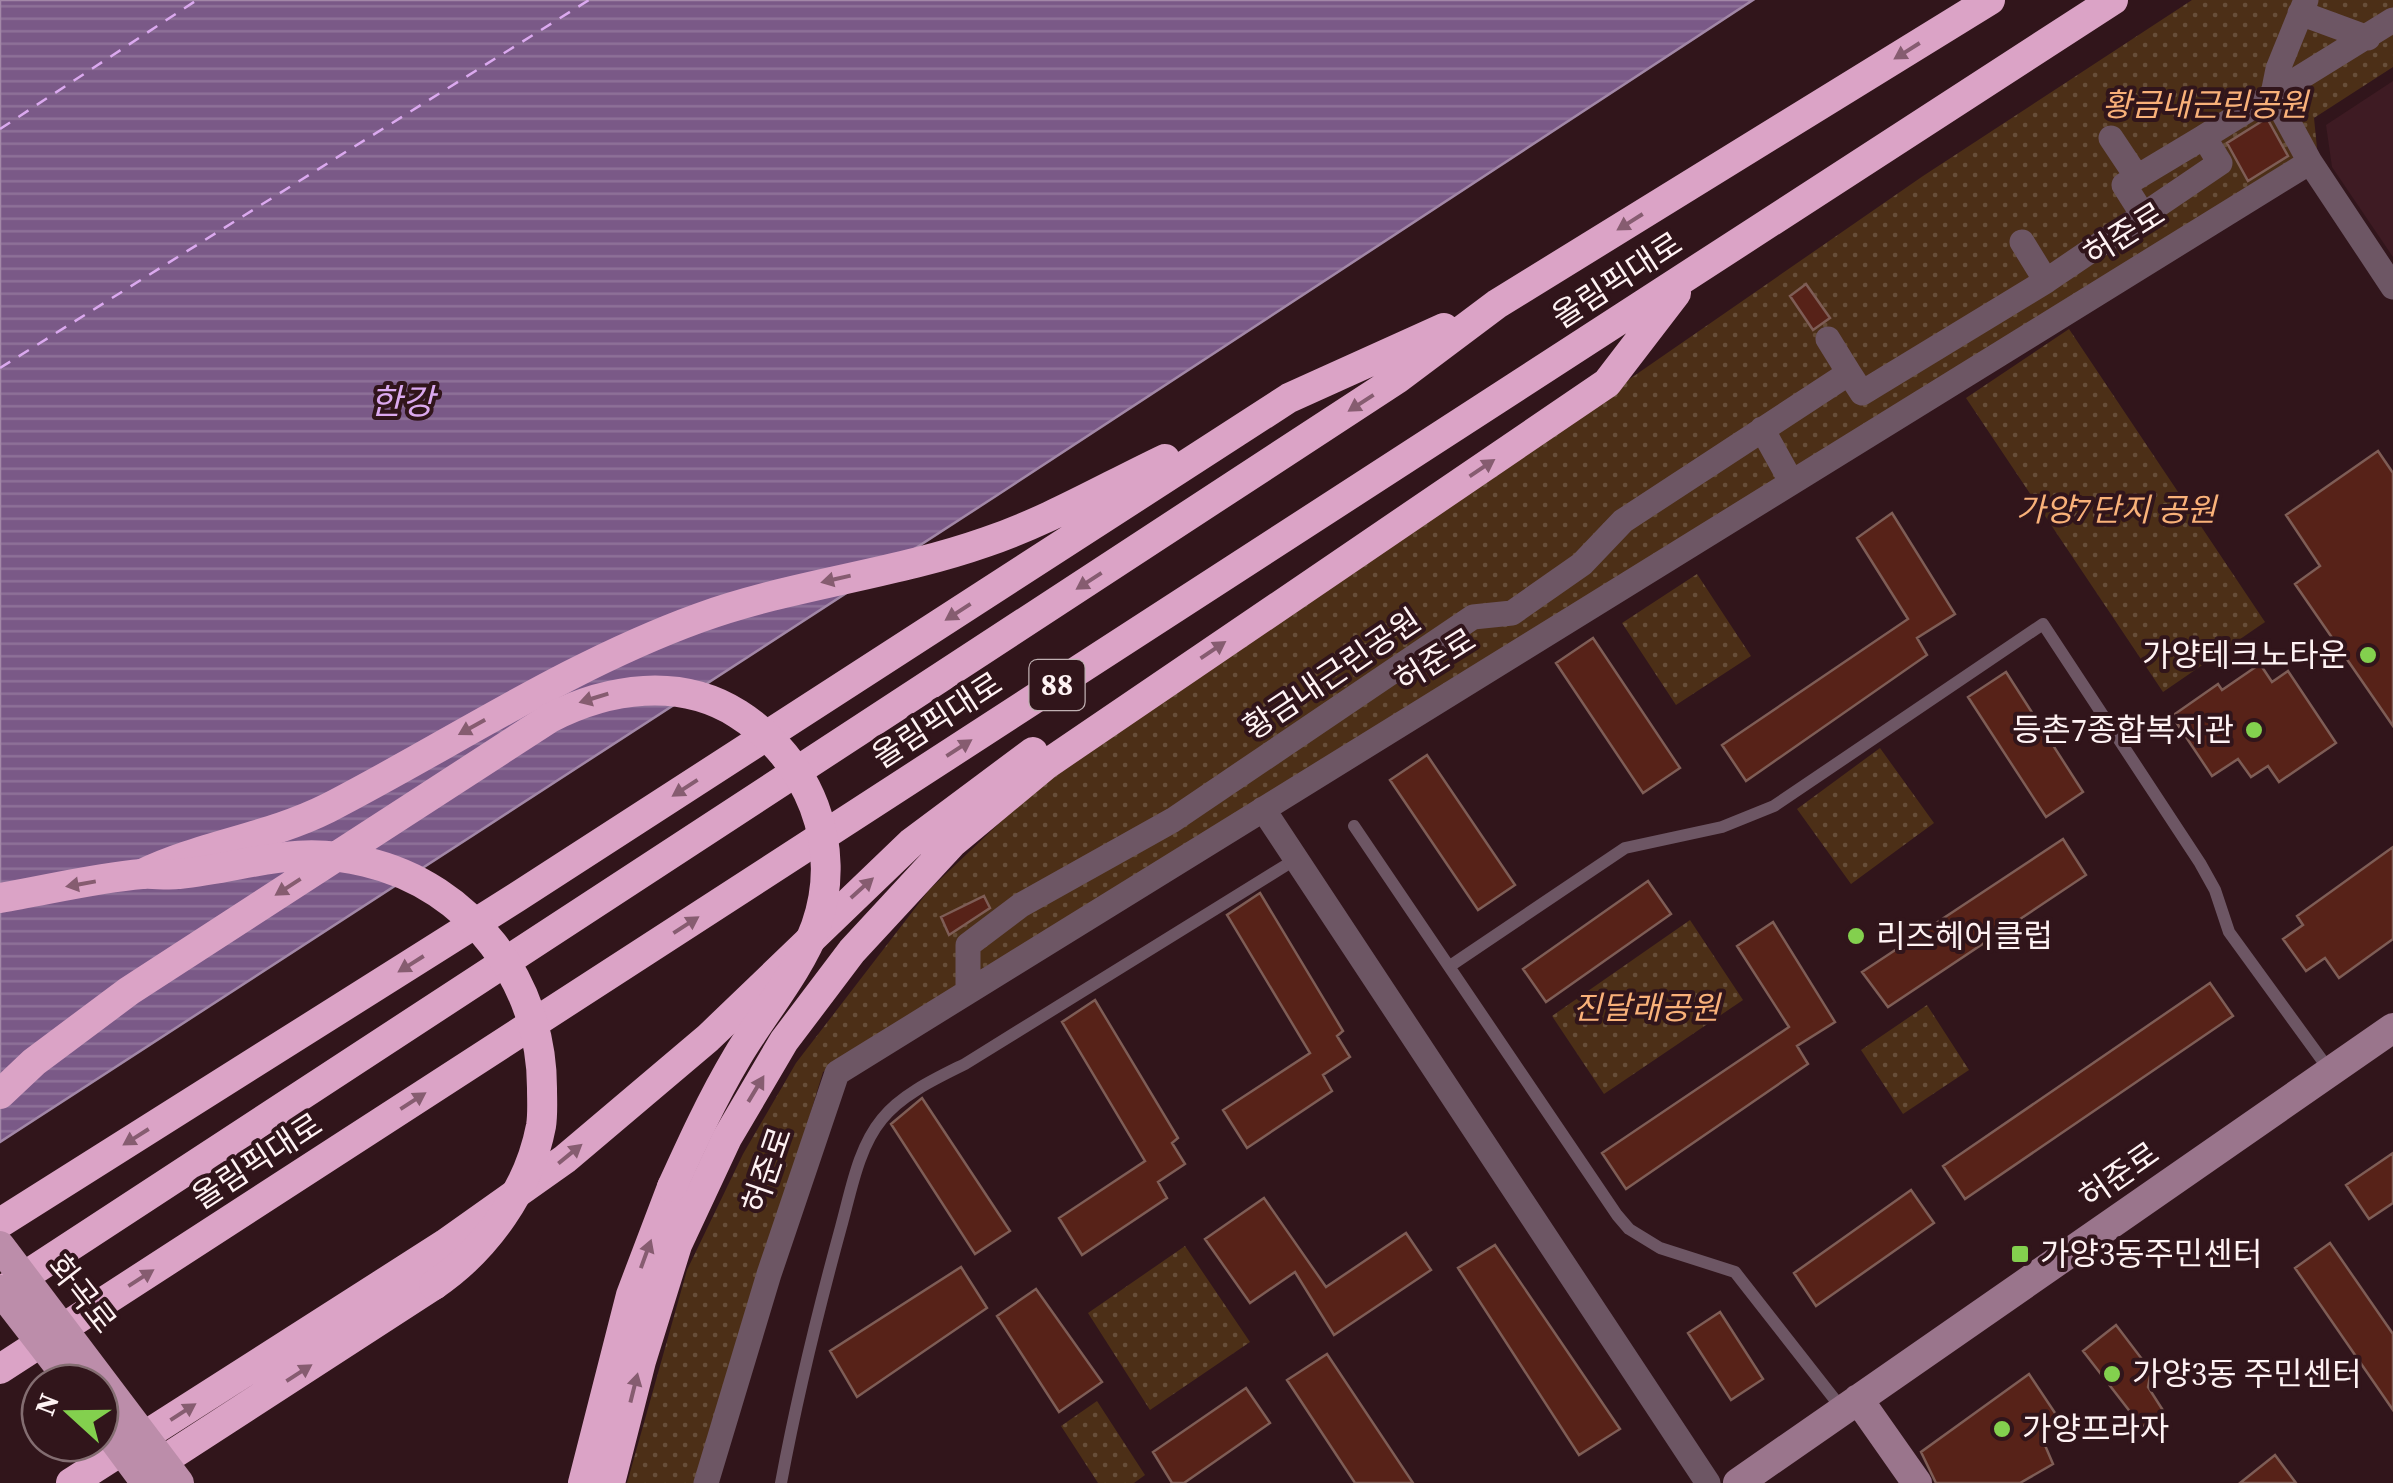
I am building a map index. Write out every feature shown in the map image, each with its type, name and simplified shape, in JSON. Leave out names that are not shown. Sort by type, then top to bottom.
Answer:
[{"type":"highway","name":"올림픽대로","points":[[0,1291],[1398,379],[1497,304],[1990,0]]},
{"type":"highway","name":"올림픽대로","points":[[0,1369],[2113,0]]},
{"type":"highway","points":[[610,1483],[640,1361],[678,1245],[727,1138],[784,1041],[852,951],[952,843],[1047,764],[1607,383],[1691,274]]},
{"type":"highway","points":[[142,874],[180,856],[271,833],[326,809],[559,678],[636,642],[786,590],[925,560],[987,542],[1497,304]]},
{"type":"highway","points":[[0,1222],[534,886],[1289,398]]},
{"type":"highway","points":[[71,1483],[445,1244],[565,1159],[708,1038],[911,843],[1084,717],[1156,688]]},
{"type":"highway","points":[[0,1094],[34,1062],[130,991],[580,702],[614,692],[655,690],[690,694],[726,706],[761,728],[798,771],[811,795],[824,841],[824,883],[816,927],[714,1094],[672,1187],[631,1296],[583,1483]]},
{"type":"highway","points":[[0,898],[142,874],[178,875],[312,853],[368,862],[423,882],[468,915],[499,952],[528,1000],[542,1062],[542,1125],[521,1184],[492,1232],[452,1273],[128,1483]]},
{"type":"main road","name":"화곡로","points":[[0,1246],[179,1483]]},
{"type":"main road","name":"화곡로","points":[[0,1291],[57,1363]]},
{"type":"main road","points":[[120,1448],[146,1483]]},
{"type":"street","points":[[2368,38],[2303,6],[2278,69],[2273,94],[2310,162],[2393,288]]},
{"type":"street","points":[[2143,215],[2124,185],[2393,20]]},
{"type":"street","points":[[2204,137],[2244,200]]},
{"type":"street","points":[[2111,138],[2136,177]]},
{"type":"street","name":"허준로","points":[[706,1483],[769,1274],[837,1073],[2310,162]]},
{"type":"street","points":[[1828,339],[1862,392],[2046,280],[2220,163]]},
{"type":"street","points":[[2022,252],[2046,280]]},
{"type":"street","name":"황금내근린공원","points":[[968,991],[968,946],[1021,904],[1173,820],[1473,618],[1512,614],[1582,564],[1623,520],[1849,373]]},
{"type":"street","points":[[1762,429],[1791,481]]},
{"type":"street","points":[[1262,809],[1708,1483]]},
{"type":"street","name":"허준로","points":[[1738,1483],[2393,1028]]},
{"type":"street","points":[[1851,1405],[1916,1483]]},
{"type":"lane","points":[[1450,966],[1624,848],[1722,827],[1774,806],[2043,624],[2200,864],[2215,890],[2230,932],[2330,1071]]},
{"type":"lane","points":[[1354,826],[1629,1229],[1660,1248],[1735,1272],[1851,1405]]},
{"type":"lane","points":[[781,1483],[838,1239],[863,1152],[882,1118],[927,1083],[977,1057],[1296,860]]},
{"type":"shaded area","points":[[2393,81],[2393,257],[2332,167],[2326,125]]},
{"type":"green space","name":"황금내근린공원","points":[[2192,0],[2393,0],[2393,67],[2314,118],[2317,148],[823,1072],[697,1483],[627,1483],[687,1270],[743,1154],[796,1063],[929,890],[1031,793],[1923,176]]},
{"type":"green space","name":"가양7단지 공원","points":[[2069,329],[2265,622],[2163,692],[1966,398]]},
{"type":"green space","points":[[1697,574],[1751,656],[1676,705],[1622,623]]},
{"type":"green space","points":[[1880,748],[1934,823],[1851,884],[1797,809]]},
{"type":"green space","name":"진달래공원","points":[[1690,920],[1743,1000],[1604,1094],[1552,1016]]},
{"type":"green space","points":[[1927,1005],[1969,1070],[1903,1114],[1861,1050]]},
{"type":"green space","points":[[1185,1246],[1250,1342],[1150,1410],[1088,1313]]},
{"type":"green space","points":[[1097,1401],[1145,1475],[1134,1483],[1098,1483],[1061,1426]]},
{"type":"water","name":"한강","points":[[0,0],[1753,0],[0,1142]]},
{"type":"building","points":[[2267,118],[2288,156],[2248,181],[2227,143]]},
{"type":"building","points":[[1806,284],[1830,318],[1813,330],[1790,296]]},
{"type":"building","name":"가양테크노타운","points":[[2378,451],[2393,473],[2393,726],[2295,584],[2320,566],[2286,515]]},
{"type":"building","points":[[1892,513],[1955,614],[1917,638],[1927,655],[1746,781],[1722,745],[1908,619],[1857,538]]},
{"type":"building","points":[[1593,638],[1680,768],[1643,793],[1556,663]]},
{"type":"building","name":"등촌7종합복지관","points":[[2260,664],[2272,682],[2288,671],[2336,743],[2279,782],[2268,766],[2251,777],[2238,759],[2212,776],[2172,716],[2218,684],[2222,690]]},
{"type":"building","points":[[2006,672],[2083,792],[2046,817],[1968,697]]},
{"type":"building","points":[[1427,755],[1515,885],[1478,910],[1390,780]]},
{"type":"building","points":[[2063,839],[2086,875],[1888,1007],[1862,972]]},
{"type":"building","points":[[2393,847],[2393,939],[2339,978],[2325,958],[2306,971],[2283,939],[2303,925],[2297,916]]},
{"type":"building","points":[[1648,881],[1671,914],[1546,1002],[1523,969]]},
{"type":"building","points":[[1260,893],[1343,1031],[1337,1036],[1350,1057],[1323,1075],[1332,1091],[1247,1148],[1223,1110],[1310,1053],[1227,915]]},
{"type":"building","points":[[984,896],[990,908],[949,935],[941,917]]},
{"type":"building","points":[[1773,922],[1835,1022],[1797,1046],[1808,1064],[1626,1189],[1602,1153],[1789,1027],[1737,946]]},
{"type":"building","points":[[2210,983],[2233,1016],[1965,1199],[1943,1166]]},
{"type":"building","points":[[1095,1000],[1178,1138],[1172,1143],[1185,1164],[1158,1182],[1167,1198],[1082,1255],[1059,1218],[1145,1161],[1062,1022]]},
{"type":"building","points":[[922,1098],[1010,1231],[975,1254],[891,1124]]},
{"type":"building","points":[[2393,1153],[2393,1203],[2369,1219],[2346,1185]]},
{"type":"building","points":[[1911,1190],[1934,1223],[1816,1306],[1794,1273]]},
{"type":"building","points":[[1264,1198],[1326,1287],[1406,1233],[1431,1270],[1334,1335],[1295,1272],[1250,1303],[1205,1239]]},
{"type":"building","points":[[2330,1243],[2393,1334],[2393,1410],[2295,1268]]},
{"type":"building","points":[[1495,1245],[1620,1429],[1579,1455],[1458,1268]]},
{"type":"building","points":[[961,1267],[987,1308],[857,1397],[830,1351]]},
{"type":"building","points":[[1036,1289],[1102,1382],[1059,1412],[997,1316]]},
{"type":"building","points":[[1720,1312],[1763,1379],[1731,1400],[1688,1333]]},
{"type":"building","points":[[2116,1325],[2151,1371],[2148,1387],[2164,1412],[2142,1427],[2083,1351]]},
{"type":"building","points":[[1327,1354],[1413,1483],[1355,1483],[1287,1380]]},
{"type":"building","name":"가양프라자","points":[[2029,1374],[2061,1422],[2041,1436],[2053,1464],[2020,1483],[1936,1483],[1921,1452]]},
{"type":"building","points":[[1246,1388],[1270,1423],[1184,1483],[1172,1483],[1153,1452]]},
{"type":"building","points":[[2275,1455],[2296,1483],[2240,1483]]},
{"type":"ferry route","points":[[0,129],[197,0]]},
{"type":"ferry route","points":[[0,368],[589,0]]},
{"type":"place","name":"가양테크노타운","points":[[2368,655]]},
{"type":"place","name":"등촌7종합복지관","points":[[2254,730]]},
{"type":"place","name":"리즈헤어클럽","points":[[1856,936]]},
{"type":"place","name":"가양3동주민센터","points":[[2020,1254]]},
{"type":"place","name":"가양3동 주민센터","points":[[2112,1374]]},
{"type":"place","name":"가양프라자","points":[[2002,1429]]}]
